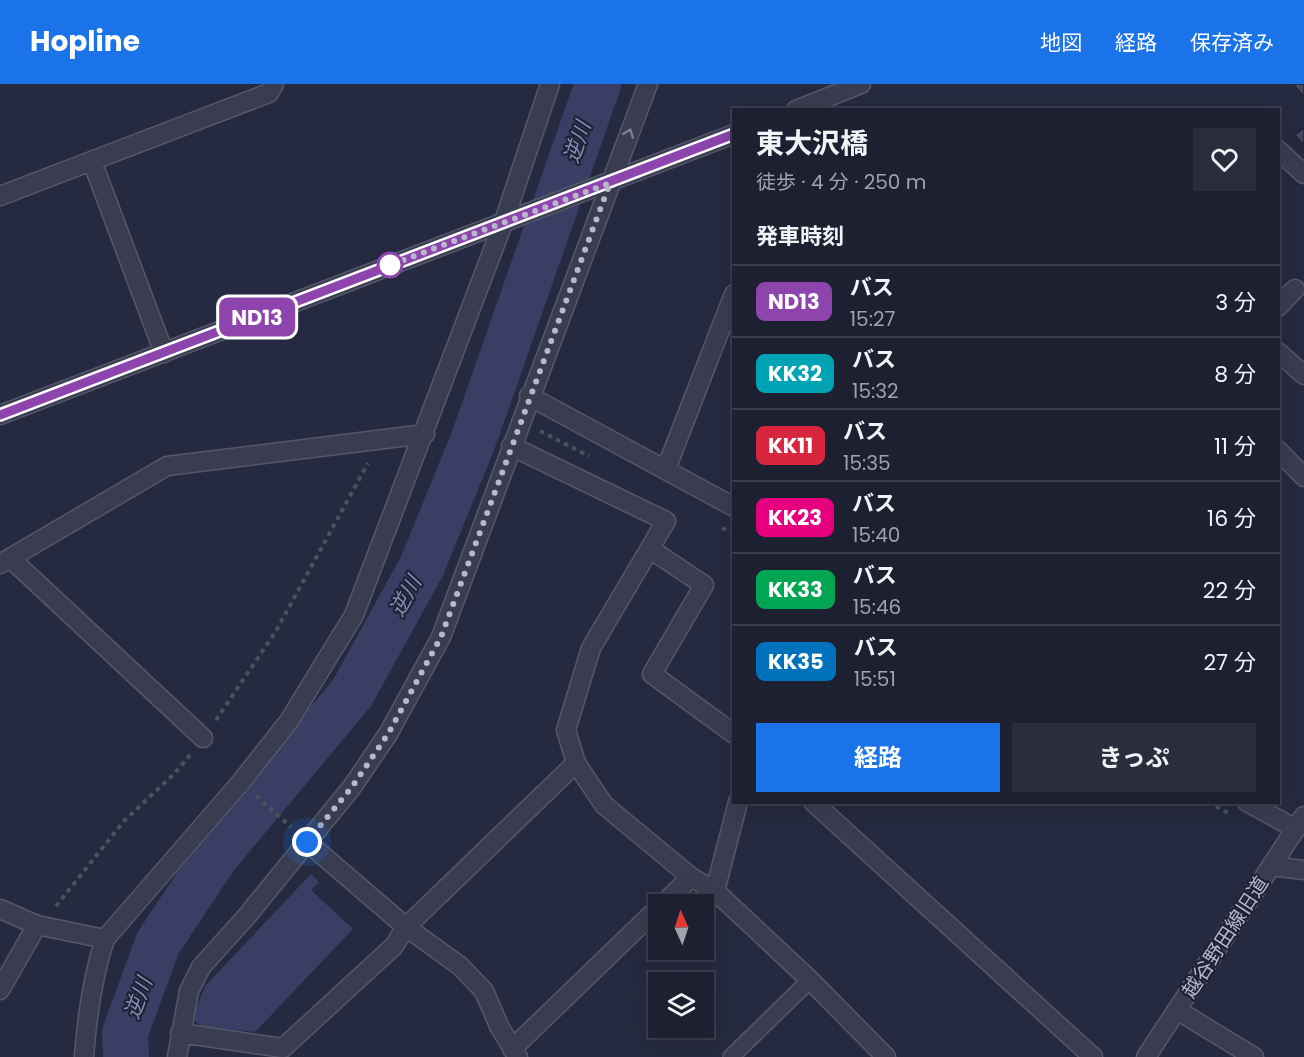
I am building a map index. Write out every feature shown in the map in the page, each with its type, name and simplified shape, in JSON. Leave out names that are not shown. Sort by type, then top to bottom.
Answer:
[{"type":"street","points":[[84,1057],[87,1014],[96,968],[105,939],[241,782],[289,721],[354,615],[510,219],[550,84]]},
{"type":"street","points":[[177,1057],[189,991],[201,967],[300,836],[352,787],[388,734],[441,637],[530,396],[603,185],[648,84]]},
{"type":"street","points":[[801,108],[861,84]]},
{"type":"street","points":[[0,196],[92,161],[268,87]]},
{"type":"street","points":[[0,415],[732,135]]},
{"type":"street","points":[[1280,152],[1304,174]]},
{"type":"street","points":[[92,161],[164,353]]},
{"type":"street","points":[[1280,305],[1295,289]]},
{"type":"street","points":[[666,468],[732,299]]},
{"type":"street","points":[[1280,354],[1304,375]]},
{"type":"street","points":[[530,396],[732,506]]},
{"type":"street","points":[[203,738],[5,561],[167,466],[379,442],[425,434]]},
{"type":"street","points":[[511,446],[666,521],[591,648],[566,730],[576,763],[604,805],[691,877],[715,891],[810,980],[886,1057]]},
{"type":"street","points":[[1280,452],[1304,477]]},
{"type":"street","points":[[650,549],[704,585],[652,674],[732,733]]},
{"type":"street","points":[[180,1033],[284,1048],[394,946],[406,927],[576,763]]},
{"type":"street","points":[[715,891],[737,804]]},
{"type":"street","points":[[815,804],[1093,1057]]},
{"type":"street","points":[[1252,804],[1300,822]]},
{"type":"street","name":"越谷野田線旧道","points":[[1146,1057],[1300,822]]},
{"type":"street","points":[[300,836],[406,927],[460,966],[484,991],[515,1053],[648,918]]},
{"type":"street","points":[[1271,866],[1304,870]]},
{"type":"street","points":[[673,894],[691,877]]},
{"type":"street","points":[[0,909],[37,924],[105,939]]},
{"type":"street","points":[[0,990],[37,924]]},
{"type":"street","points":[[1177,1010],[1254,1057]]},
{"type":"lane","points":[[731,1057],[810,980]]},
{"type":"path","points":[[37,924],[52,911],[124,821],[175,773],[203,738],[276,631],[379,442]]},
{"type":"path","points":[[260,799],[300,836]]},
{"type":"water","points":[[311,874],[319,882],[311,890],[353,929],[255,1032],[203,1027],[195,1021],[194,1013],[206,985]]},
{"type":"building","points":[[1293,84],[1304,84],[1304,97]]},
{"type":"building","points":[[1304,128],[1304,145],[1295,135]]},
{"type":"waterway","name":"逆川","points":[[126,1057],[125,1033],[158,943],[215,857],[352,693],[422,566],[473,441],[598,84]]},
{"type":"bus line","name":"ND13","points":[[0,415],[732,135]]},
{"type":"route","points":[[307,842],[352,787],[388,734],[441,637],[610,183],[390,265]]}]
